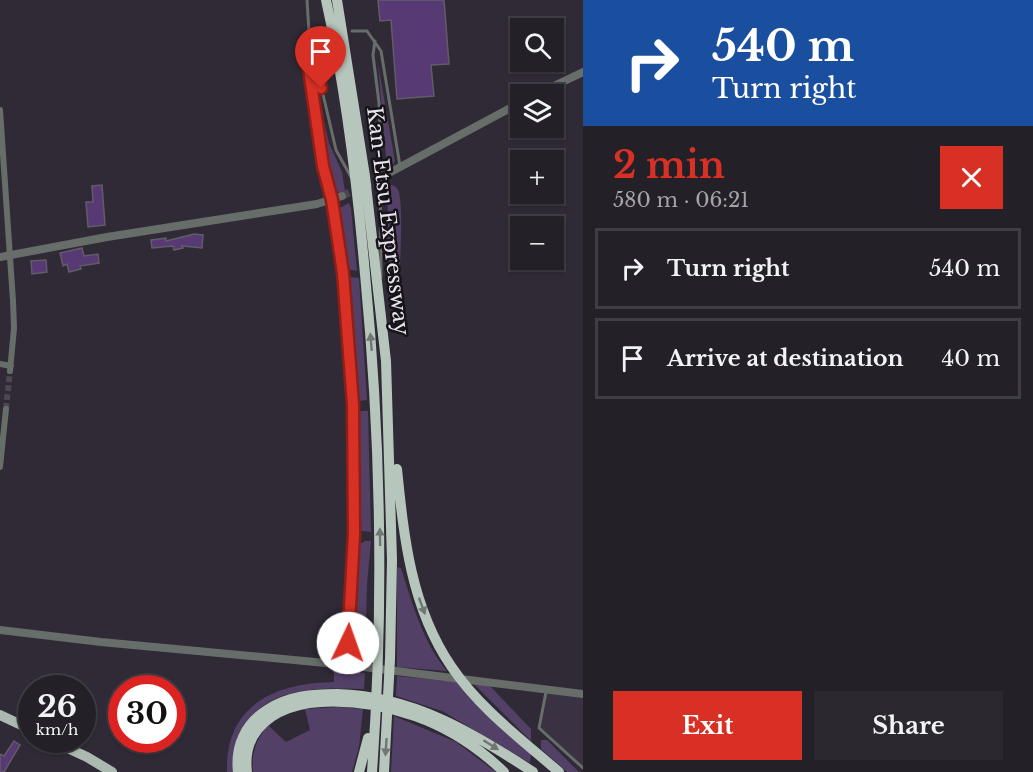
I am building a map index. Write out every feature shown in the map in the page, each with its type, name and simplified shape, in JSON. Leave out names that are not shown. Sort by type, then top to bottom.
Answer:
[{"type":"highway","name":"Kan-Etsu Expressway","points":[[326,0],[340,75],[356,186],[373,360],[379,481],[381,658],[387,722],[384,772]]},
{"type":"highway","name":"Kan-Etsu Expressway","points":[[337,0],[365,176],[386,362],[391,491],[381,658]]},
{"type":"highway","points":[[386,362],[406,551],[414,584],[429,624],[452,668],[470,689],[497,717],[559,772]]},
{"type":"highway","points":[[359,772],[373,718],[381,658]]},
{"type":"highway","points":[[238,772],[238,750],[242,739],[247,729],[261,713],[271,706],[294,698],[326,694],[380,698],[416,708],[471,733],[532,772]]},
{"type":"highway","points":[[248,772],[246,758],[252,739],[272,716],[301,705],[347,702],[382,707],[431,722],[467,742],[504,772]]},
{"type":"highway","points":[[0,715],[18,723]]},
{"type":"highway","points":[[372,772],[373,718]]},
{"type":"highway","points":[[78,753],[112,772]]},
{"type":"street","points":[[558,84],[583,72]]},
{"type":"street","points":[[387,174],[510,108]]},
{"type":"street","points":[[0,110],[14,328],[10,368],[0,364]]},
{"type":"street","points":[[0,257],[332,200],[342,196]]},
{"type":"street","points":[[332,200],[343,273],[353,405],[354,534],[347,665]]},
{"type":"street","points":[[0,467],[6,409]]},
{"type":"street","points":[[0,630],[347,665],[583,694]]},
{"type":"lane","points":[[307,0],[310,48],[308,62],[321,154],[332,200]]},
{"type":"lane","points":[[352,31],[367,31],[381,51],[400,168]]},
{"type":"lane","points":[[309,37],[324,36]]},
{"type":"lane","points":[[375,41],[373,55],[379,103],[382,273],[377,287]]},
{"type":"lane","points":[[310,48],[315,60],[336,150],[356,186]]},
{"type":"lane","points":[[546,690],[539,728],[583,768]]},
{"type":"shaded area","points":[[378,64],[395,161],[392,167],[387,169]]},
{"type":"shaded area","points":[[314,78],[329,143],[342,172],[345,191],[340,193],[333,188],[326,158]]},
{"type":"shaded area","points":[[388,184],[397,188],[400,202],[400,269],[394,274],[389,273],[385,237],[388,219]]},
{"type":"shaded area","points":[[349,203],[357,271],[345,266],[338,217],[340,208]]},
{"type":"shaded area","points":[[350,277],[359,278],[367,400],[359,401],[355,397],[346,282]]},
{"type":"shaded area","points":[[361,411],[368,411],[371,532],[362,531],[358,524],[355,420]]},
{"type":"shaded area","points":[[365,541],[371,541],[367,584],[365,663],[354,662],[351,659],[356,551]]},
{"type":"shaded area","points":[[397,567],[401,568],[414,608],[431,648],[447,671],[397,667]]},
{"type":"shaded area","points":[[334,670],[365,673],[364,689],[317,689],[301,691],[273,700],[260,709],[243,727],[237,740],[234,772],[227,772],[229,749],[235,730],[244,714],[258,702],[274,693],[312,683],[334,682]]},
{"type":"shaded area","points":[[397,676],[457,682],[531,753],[530,763],[442,711],[396,696]]},
{"type":"shaded area","points":[[474,684],[490,686],[531,729],[531,741]]},
{"type":"shaded area","points":[[546,690],[583,694],[583,768],[539,728]]},
{"type":"shaded area","points":[[337,707],[363,709],[359,747],[352,772],[253,772],[255,747],[268,725],[286,742],[310,730],[305,709]]},
{"type":"shaded area","points":[[394,716],[456,742],[496,772],[391,772]]},
{"type":"shaded area","points":[[541,740],[547,740],[579,772],[567,772],[541,749]]},
{"type":"building","points":[[378,0],[444,0],[449,64],[431,65],[434,96],[397,99],[391,20],[380,21]]},
{"type":"building","points":[[102,185],[105,225],[88,227],[86,202],[93,202],[92,186]]},
{"type":"building","points":[[194,234],[203,235],[202,248],[182,246],[183,248],[174,250],[173,246],[152,248],[151,240],[166,238],[166,241]]},
{"type":"building","points":[[82,248],[84,256],[98,254],[99,263],[80,266],[81,269],[69,272],[67,264],[63,266],[60,253]]},
{"type":"building","points":[[46,260],[47,272],[32,274],[31,261]]},
{"type":"building","points":[[14,741],[18,744],[18,748],[4,772],[0,772],[0,754],[4,756]]},
{"type":"tunnel","points":[[342,196],[387,174]]},
{"type":"tunnel","points":[[6,409],[10,371]]},
{"type":"route","points":[[321,88],[310,48],[308,62],[323,166],[332,200],[343,273],[353,405],[354,534],[348,643]]}]
